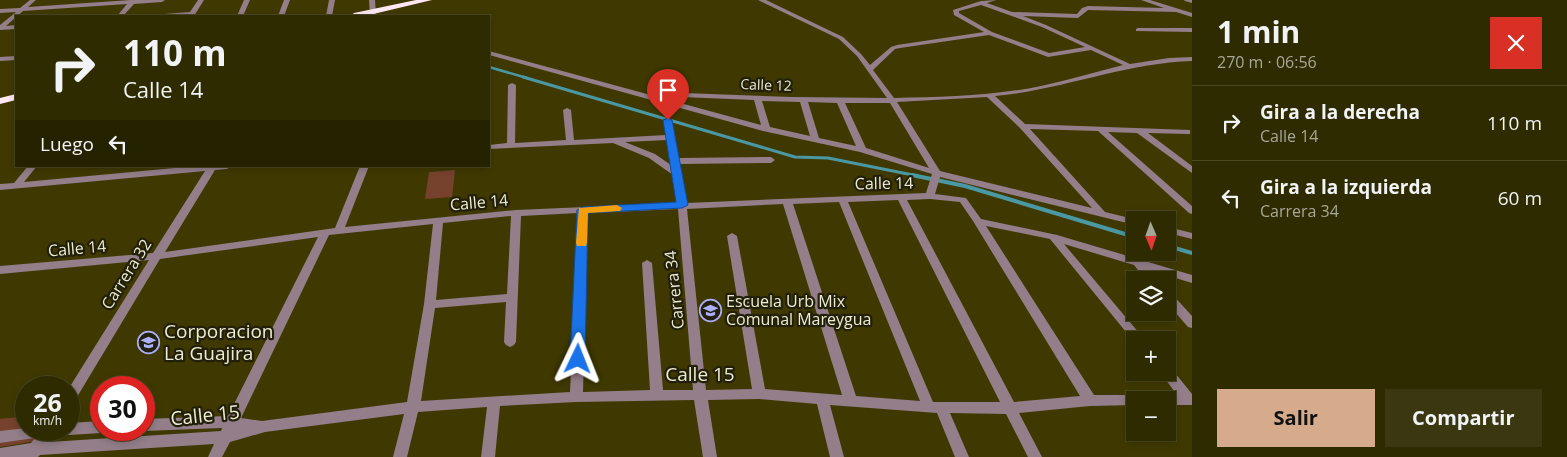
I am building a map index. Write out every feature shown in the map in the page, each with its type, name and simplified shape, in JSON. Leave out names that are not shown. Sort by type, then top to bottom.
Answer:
[{"type":"highway","points":[[372,15],[428,0]]},
{"type":"highway","points":[[0,95],[15,91]]},
{"type":"highway","points":[[0,101],[15,97]]},
{"type":"street","points":[[15,15],[33,0]]},
{"type":"street","points":[[0,11],[162,0]]},
{"type":"street","points":[[191,15],[201,0]]},
{"type":"street","points":[[240,15],[247,0]]},
{"type":"street","points":[[281,15],[287,0]]},
{"type":"street","points":[[328,15],[332,0]]},
{"type":"street","points":[[372,0],[372,15]]},
{"type":"street","points":[[761,0],[841,38],[870,69],[892,100],[936,178],[930,196]]},
{"type":"street","points":[[993,0],[956,10],[956,14],[990,33],[1052,56],[1093,48]]},
{"type":"street","points":[[1144,0],[1190,14]]},
{"type":"street","points":[[1187,0],[1192,0]]},
{"type":"street","points":[[121,15],[133,1]]},
{"type":"street","points":[[981,3],[1044,26],[1128,65]]},
{"type":"street","points":[[1010,14],[1078,16],[1084,9],[1088,8],[1176,10]]},
{"type":"street","points":[[0,28],[15,15]]},
{"type":"street","points":[[0,28],[15,27]]},
{"type":"street","points":[[1138,30],[1192,30]]},
{"type":"street","points":[[870,69],[893,48],[899,46],[990,33]]},
{"type":"street","name":"Calle 14","points":[[490,53],[766,129],[862,150],[936,178],[1126,220]]},
{"type":"street","points":[[0,59],[15,58]]},
{"type":"street","name":"Calle 12","points":[[639,93],[840,100],[892,100],[989,95],[1020,92],[1128,65],[1192,59]]},
{"type":"street","points":[[511,146],[512,84]]},
{"type":"street","points":[[989,95],[1023,126],[1102,214]]},
{"type":"street","points":[[757,98],[766,129]]},
{"type":"street","points":[[803,99],[815,139]]},
{"type":"street","points":[[840,100],[862,150]]},
{"type":"street","points":[[567,110],[570,142]]},
{"type":"street","name":"Carrera 34","points":[[668,120],[669,137],[682,205],[700,394],[710,457]]},
{"type":"street","points":[[1023,126],[1187,132]]},
{"type":"street","points":[[1100,129],[1192,211]]},
{"type":"street","points":[[1139,130],[1192,170]]},
{"type":"street","points":[[490,147],[669,137]]},
{"type":"street","points":[[613,140],[652,156],[676,173]]},
{"type":"street","points":[[674,161],[771,160]]},
{"type":"street","points":[[17,185],[32,167]]},
{"type":"street","points":[[0,187],[220,167]]},
{"type":"street","points":[[339,231],[366,167]]},
{"type":"street","name":"Carrera 32","points":[[80,380],[212,168]]},
{"type":"street","name":"Calle 14","points":[[0,270],[158,256],[339,231],[438,221],[516,214],[682,205],[930,196],[963,200],[978,221]]},
{"type":"street","points":[[901,197],[1035,457]]},
{"type":"street","points":[[842,199],[935,407],[962,457]]},
{"type":"street","points":[[787,201],[852,401]]},
{"type":"street","points":[[576,397],[583,210]]},
{"type":"street","points":[[510,342],[516,214]]},
{"type":"street","points":[[400,457],[414,408],[430,304],[438,221]]},
{"type":"street","points":[[978,221],[1053,237],[1192,279]]},
{"type":"street","points":[[978,221],[1090,401]]},
{"type":"street","points":[[1176,232],[1192,236]]},
{"type":"street","points":[[215,457],[325,234]]},
{"type":"street","points":[[732,236],[759,394]]},
{"type":"street","points":[[1053,237],[1131,331]]},
{"type":"street","points":[[647,262],[657,394]]},
{"type":"street","points":[[1137,262],[1144,271]]},
{"type":"street","points":[[430,304],[511,298]]},
{"type":"street","points":[[1176,306],[1192,324]]},
{"type":"street","points":[[1174,381],[1190,400]]},
{"type":"street","name":"Calle 15","points":[[0,454],[225,437],[265,426],[414,408],[494,401],[576,397],[657,394],[759,394],[935,407],[1010,408],[1090,401],[1126,400]]},
{"type":"street","points":[[822,399],[837,457]]},
{"type":"street","points":[[1176,400],[1190,400]]},
{"type":"street","points":[[488,457],[494,401]]},
{"type":"street","name":"Calle 15","points":[[155,424],[232,422],[265,426]]},
{"type":"street","points":[[0,437],[15,435]]},
{"type":"street","points":[[33,453],[41,441]]},
{"type":"shaded area","points":[[455,170],[452,197],[425,199],[429,172]]},
{"type":"shaded area","points":[[15,417],[15,441],[35,441],[0,447],[0,419]]},
{"type":"waterway","points":[[490,67],[527,78]]},
{"type":"waterway","points":[[523,77],[795,157],[828,158],[918,176]]},
{"type":"waterway","points":[[912,175],[965,186],[1126,234]]},
{"type":"waterway","points":[[1176,248],[1192,253]]},
{"type":"slow traffic","points":[[582,243],[583,210],[617,208]]},
{"type":"place","name":"Escuela Urb Mix Comunal Mareygua","points":[[710,310]]},
{"type":"place","name":"Corporacion La Guajira","points":[[148,342]]},
{"type":"route","points":[[578,359],[583,210],[682,205],[669,137],[668,120]]}]
